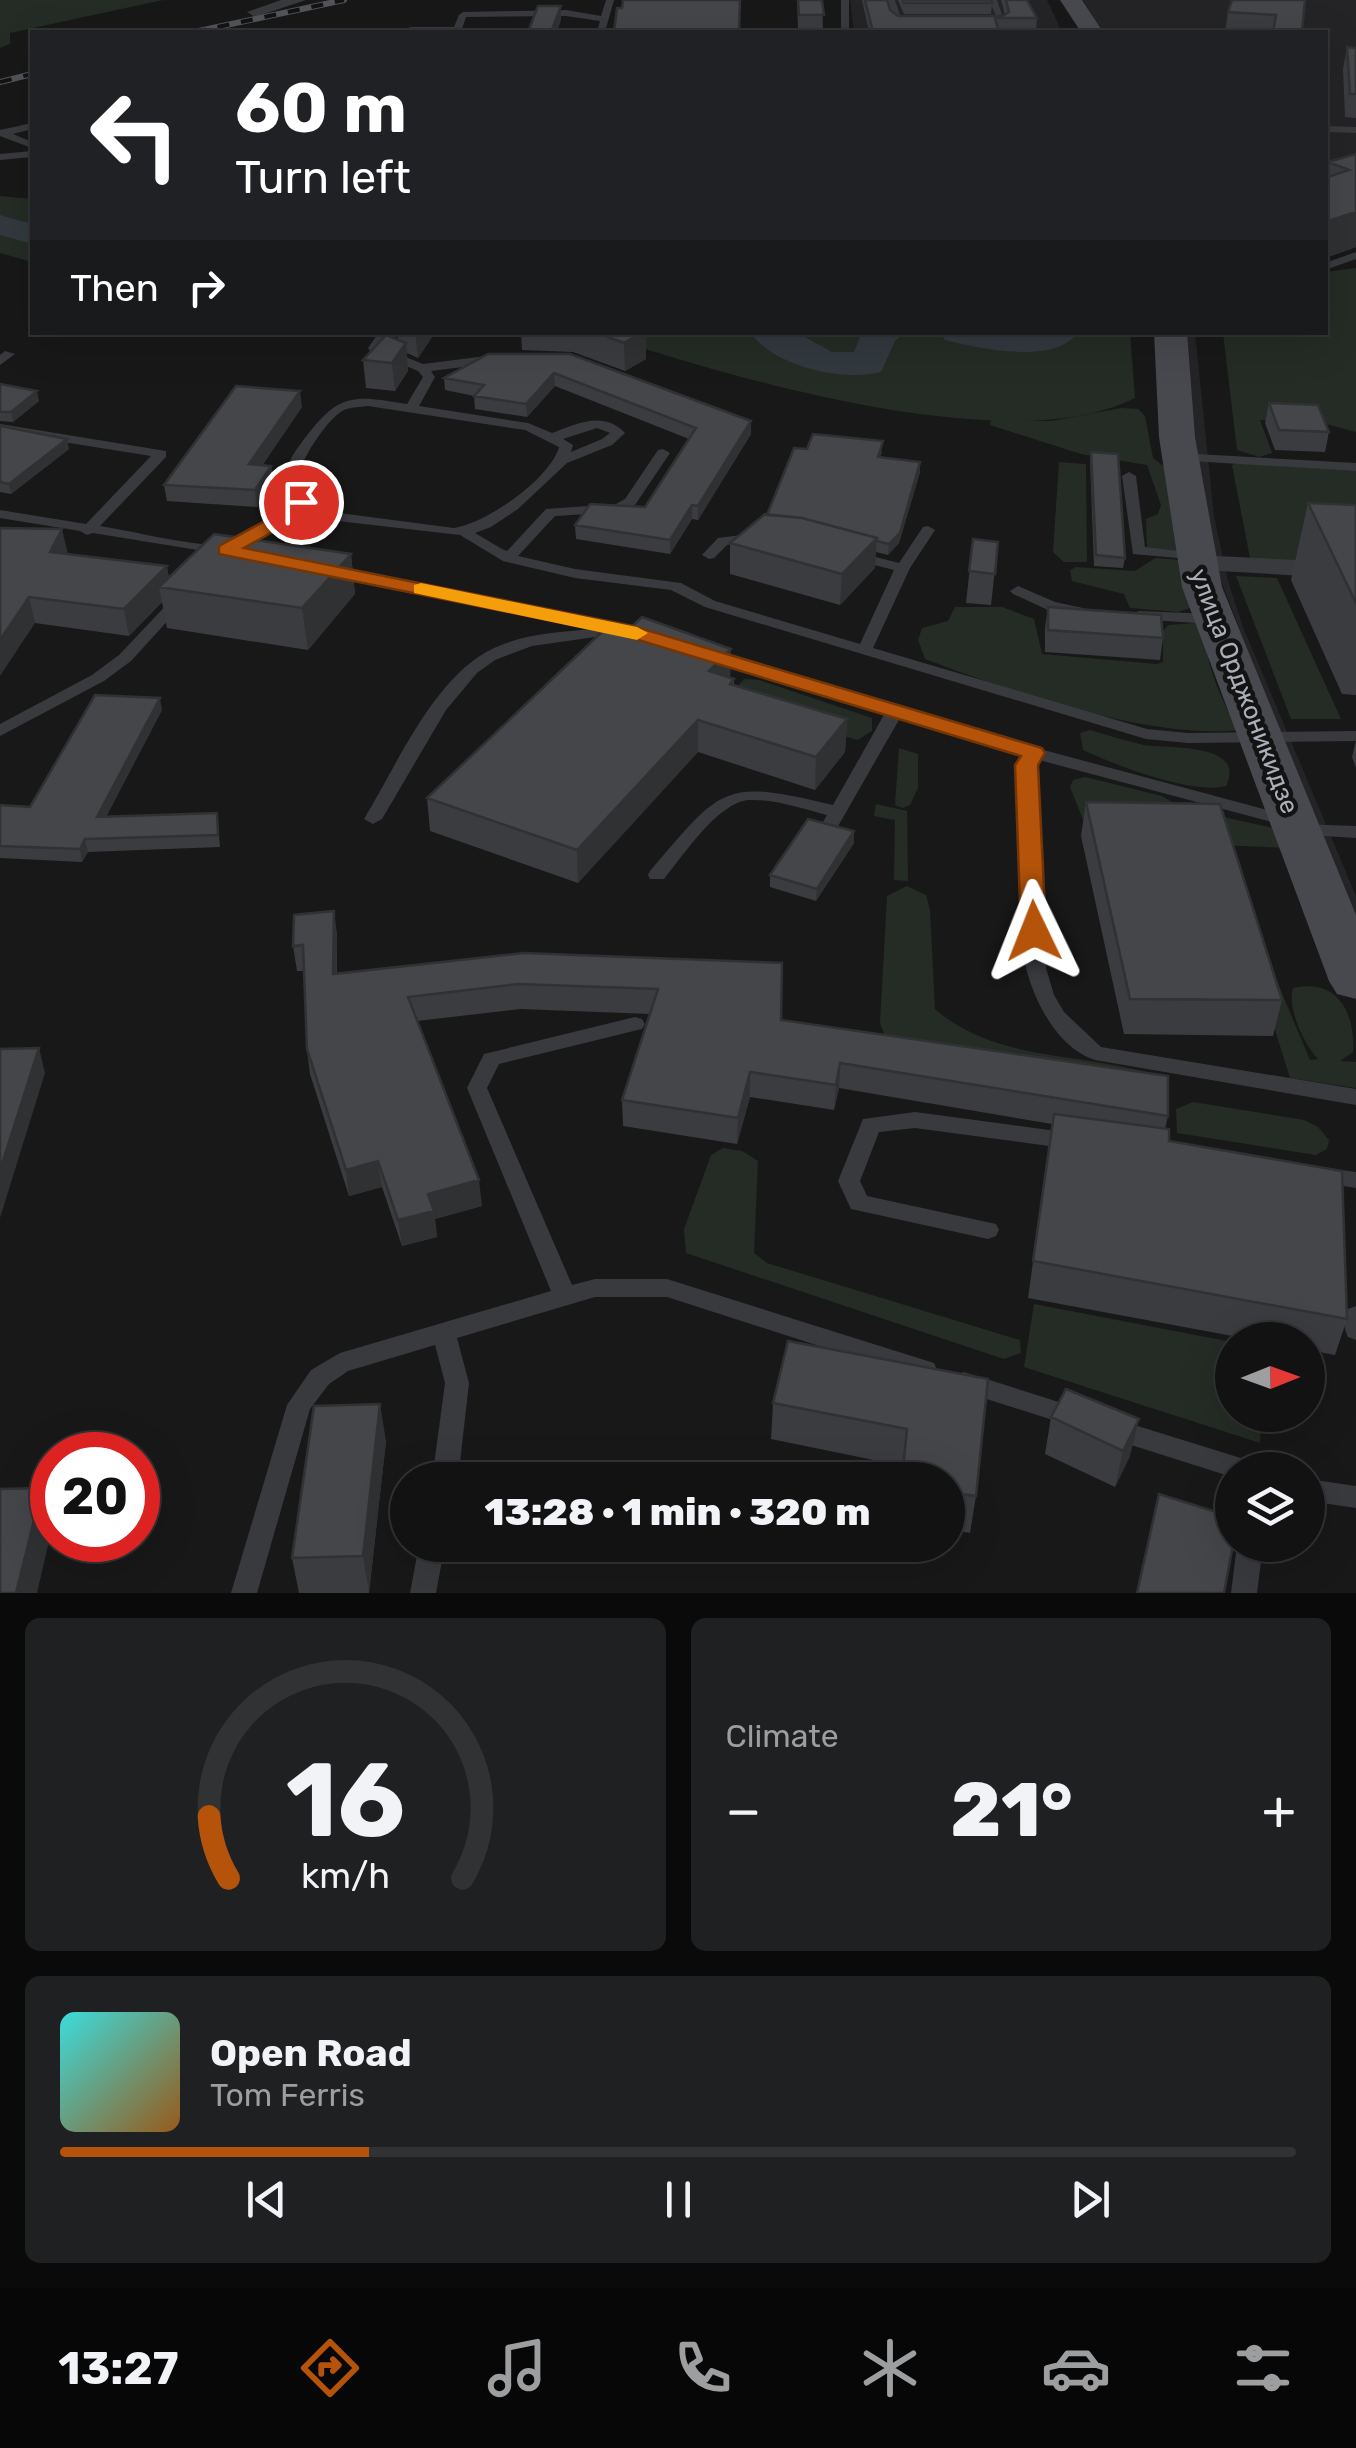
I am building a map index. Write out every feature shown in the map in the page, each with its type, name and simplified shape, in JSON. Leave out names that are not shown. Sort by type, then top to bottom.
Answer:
[{"type":"main road","points":[[1071,0],[1091,30]]},
{"type":"main road","name":"улица Орджоникидзе","points":[[1170,335],[1180,457],[1195,560],[1212,619],[1356,981]]},
{"type":"street","points":[[255,12],[298,0]]},
{"type":"street","points":[[1195,560],[1356,571]]},
{"type":"lane","points":[[602,30],[610,0]]},
{"type":"lane","points":[[844,30],[845,0]]},
{"type":"lane","points":[[892,0],[897,21],[915,21]]},
{"type":"lane","points":[[967,21],[1002,21],[993,0]]},
{"type":"lane","points":[[457,30],[463,16],[486,14],[566,14],[605,19]]},
{"type":"lane","points":[[2,134],[30,127]]},
{"type":"lane","points":[[1328,129],[1356,130]]},
{"type":"lane","points":[[2,134],[30,144]]},
{"type":"lane","points":[[0,157],[30,154]]},
{"type":"lane","points":[[1328,266],[1356,255]]},
{"type":"lane","points":[[383,335],[374,348],[422,368],[429,377],[411,408]]},
{"type":"lane","points":[[422,368],[512,357]]},
{"type":"lane","points":[[213,564],[226,550],[292,511],[306,486],[294,468],[297,458],[330,414],[341,406],[368,402],[528,427],[566,445],[562,460]]},
{"type":"lane","points":[[292,511],[465,532],[493,522],[562,460],[607,442],[618,432],[606,424],[592,424],[554,436]]},
{"type":"lane","points":[[0,428],[161,454],[87,531]]},
{"type":"lane","points":[[508,558],[550,512],[618,508],[630,502],[663,453]]},
{"type":"lane","points":[[1180,457],[1356,468]]},
{"type":"lane","points":[[1128,476],[1138,551],[1195,560]]},
{"type":"lane","points":[[0,514],[264,558]]},
{"type":"lane","points":[[864,651],[904,568],[928,530]]},
{"type":"lane","points":[[465,532],[482,547],[508,558],[617,579],[651,578],[694,591],[710,604],[1146,734],[1356,736]]},
{"type":"lane","points":[[709,556],[723,542],[748,536],[779,539]]},
{"type":"lane","points":[[831,550],[904,568]]},
{"type":"lane","points":[[302,566],[626,630],[662,641]]},
{"type":"lane","points":[[0,731],[98,678],[124,658],[188,591]]},
{"type":"lane","points":[[1018,591],[1051,606],[1089,613]]},
{"type":"lane","points":[[1124,615],[1212,619]]},
{"type":"lane","points":[[374,819],[456,686],[490,656],[534,642],[626,630]]},
{"type":"lane","points":[[698,652],[1034,753],[1296,826],[1356,832]]},
{"type":"lane","points":[[657,875],[718,803],[732,795],[763,793],[834,818],[895,711]]},
{"type":"lane","points":[[1034,753],[1026,765],[1036,968],[1043,998],[1062,1028],[1096,1053],[1356,1096]]},
{"type":"lane","points":[[565,1296],[477,1088],[492,1059],[634,1024]]},
{"type":"lane","points":[[988,1230],[859,1204],[849,1181],[871,1124],[915,1120],[1093,1144]]},
{"type":"lane","points":[[1291,1171],[1356,1180]]},
{"type":"lane","points":[[244,1593],[299,1404],[320,1377],[340,1363],[595,1288],[666,1288],[1215,1461]]},
{"type":"lane","points":[[1356,1316],[1356,1330]]},
{"type":"lane","points":[[443,1332],[457,1383],[447,1462]]},
{"type":"lane","points":[[1325,1492],[1356,1497]]},
{"type":"lane","points":[[423,1593],[429,1562]]},
{"type":"lane","points":[[1244,1593],[1248,1562]]},
{"type":"shaded area","points":[[0,0],[163,0],[10,33],[10,44],[0,48]]},
{"type":"shaded area","points":[[850,0],[1047,0],[1061,30],[854,30]]},
{"type":"shaded area","points":[[1083,0],[1356,0],[1356,162],[1328,171],[1328,30],[1101,30]]},
{"type":"shaded area","points":[[0,196],[30,199],[30,261],[0,253]]},
{"type":"shaded area","points":[[1356,268],[1356,432],[1312,420],[1260,420],[1272,453],[1259,457],[1237,450],[1223,335],[1328,335],[1328,272]]},
{"type":"shaded area","points":[[602,335],[1130,335],[1135,398],[1081,415],[1016,421],[944,417],[790,389]]},
{"type":"shaded area","points":[[1182,335],[1195,335],[1214,516],[1228,581],[1243,627],[1356,896],[1356,931],[1206,542]]},
{"type":"shaded area","points":[[1121,408],[1138,409],[1145,416],[1153,458],[1167,469],[1181,553],[1147,548],[1146,519],[1158,514],[1161,505],[1147,465],[1081,454],[990,425],[991,420],[1052,421]]},
{"type":"shaded area","points":[[1059,462],[1086,464],[1087,562],[1064,562],[1053,552]]},
{"type":"shaded area","points":[[1232,465],[1356,471],[1356,568],[1250,558]]},
{"type":"shaded area","points":[[1155,558],[1181,560],[1193,607],[1178,612],[1130,608],[1124,594],[1072,581],[1070,570],[1076,567],[1135,571]]},
{"type":"shaded area","points":[[1236,576],[1277,578],[1341,719],[1291,719]]},
{"type":"shaded area","points":[[955,607],[1002,607],[1034,619],[1042,654],[1157,664],[1163,662],[1163,631],[1168,625],[1195,623],[1202,628],[1215,681],[1239,730],[1165,728],[1123,720],[1038,698],[925,659],[918,640],[922,628],[948,621]]},
{"type":"shaded area","points":[[744,679],[759,680],[872,718],[872,731],[858,740],[745,709],[730,695]]},
{"type":"shaded area","points":[[1090,730],[1144,745],[1216,755],[1229,772],[1226,786],[1175,783],[1097,756],[1083,750],[1080,733]]},
{"type":"shaded area","points":[[899,748],[918,754],[918,788],[910,805],[903,808],[895,805]]},
{"type":"shaded area","points":[[1085,777],[1162,796],[1181,807],[1086,827],[1070,787],[1073,780]]},
{"type":"shaded area","points":[[876,804],[907,811],[908,881],[894,880],[895,820],[874,816]]},
{"type":"shaded area","points":[[1188,809],[1278,829],[1290,848],[1218,845]]},
{"type":"shaded area","points":[[1225,870],[1240,870],[1279,986],[1310,1060],[1318,1059],[1298,1026],[1292,1006],[1293,988],[1321,988],[1340,1001],[1351,1023],[1353,1052],[1340,1061],[1356,1062],[1356,1088],[1290,1078]]},
{"type":"shaded area","points":[[907,886],[926,895],[930,910],[935,1009],[960,1027],[1015,1048],[1163,1077],[886,1038],[880,1023],[887,896]]},
{"type":"shaded area","points":[[1193,1102],[1304,1120],[1318,1127],[1329,1140],[1327,1149],[1316,1155],[1177,1133],[1176,1109]]},
{"type":"shaded area","points":[[723,1148],[742,1151],[758,1161],[754,1253],[767,1263],[1020,1340],[1021,1353],[1004,1359],[686,1253],[684,1229],[711,1155]]},
{"type":"shaded area","points":[[1034,1304],[1215,1339],[1215,1429],[1024,1367]]},
{"type":"shaded area","points":[[1226,1432],[1260,1432],[1260,1443]]},
{"type":"building","points":[[623,0],[740,0],[739,30],[614,30],[617,8],[622,8]]},
{"type":"building","points":[[798,0],[822,0],[824,15],[799,15]]},
{"type":"building","points":[[865,0],[887,0],[890,10],[898,16],[1003,16],[1009,12],[1006,0],[1027,0],[1037,18],[995,18],[998,30],[872,30]]},
{"type":"building","points":[[903,0],[991,0],[992,3],[904,3]]},
{"type":"building","points":[[1232,0],[1305,0],[1302,30],[1273,30],[1276,15],[1228,12]]},
{"type":"building","points":[[538,6],[561,6],[552,30],[529,30]]},
{"type":"building","points":[[1347,47],[1356,48],[1356,94],[1350,94]]},
{"type":"building","points":[[1356,154],[1356,212],[1328,221],[1328,177],[1349,170],[1328,162]]},
{"type":"building","points":[[386,335],[406,343],[392,363],[363,360]]},
{"type":"building","points":[[603,335],[638,335],[624,343]]},
{"type":"building","points":[[488,354],[570,354],[751,421],[698,506],[692,505],[670,540],[575,525],[590,504],[645,507],[696,428],[554,373],[526,404],[474,396],[484,385],[444,378]]},
{"type":"building","points":[[0,384],[37,391],[11,412],[0,412]]},
{"type":"building","points":[[236,386],[300,391],[249,464],[271,466],[255,490],[164,485]]},
{"type":"building","points":[[1269,403],[1318,405],[1329,432],[1279,430]]},
{"type":"building","points":[[0,426],[67,439],[9,484],[0,482]]},
{"type":"building","points":[[813,434],[883,441],[878,457],[920,462],[900,533],[889,544],[802,518],[767,515],[794,448],[807,449]]},
{"type":"building","points":[[1091,452],[1118,454],[1125,558],[1096,555]]},
{"type":"building","points":[[1308,503],[1356,505],[1356,603]]},
{"type":"building","points":[[765,514],[802,518],[877,538],[842,574],[730,543]]},
{"type":"building","points":[[0,528],[62,529],[50,552],[167,566],[124,609],[29,597],[0,640]]},
{"type":"building","points":[[214,534],[351,554],[302,608],[159,587]]},
{"type":"building","points":[[973,539],[998,542],[995,574],[969,571]]},
{"type":"building","points":[[1048,607],[1161,615],[1163,638],[1048,630]]},
{"type":"building","points":[[642,617],[731,649],[709,671],[734,679],[730,684],[847,719],[816,757],[698,720],[577,850],[427,798],[605,629],[624,634]]},
{"type":"building","points":[[95,695],[160,698],[97,817],[217,813],[218,835],[85,839],[80,849],[0,846],[0,805],[30,807]]},
{"type":"building","points":[[1086,802],[1220,804],[1282,1000],[1130,999]]},
{"type":"building","points":[[808,819],[854,831],[817,889],[770,875]]},
{"type":"building","points":[[334,911],[333,974],[524,953],[782,963],[781,1020],[1168,1076],[1168,1116],[840,1063],[836,1085],[750,1072],[738,1118],[622,1100],[658,989],[518,984],[408,997],[479,1180],[428,1194],[434,1211],[398,1220],[378,1161],[346,1170],[307,1049],[303,945],[293,946],[294,915]]},
{"type":"building","points":[[39,1048],[0,1170],[0,1049]]},
{"type":"building","points":[[1054,1114],[1169,1129],[1169,1141],[1342,1171],[1347,1319],[1033,1261]]},
{"type":"building","points":[[788,1341],[988,1379],[976,1496],[965,1494],[965,1462],[904,1462],[907,1429],[773,1403]]},
{"type":"building","points":[[1066,1389],[1139,1419],[1123,1451],[1051,1417]]},
{"type":"building","points":[[380,1404],[363,1556],[292,1558],[314,1406]]},
{"type":"building","points":[[30,1488],[30,1536],[16,1593],[0,1593],[0,1489]]},
{"type":"building","points":[[1159,1494],[1215,1512],[1215,1562],[1230,1562],[1224,1593],[1137,1593]]},
{"type":"waterway","points":[[0,225],[30,233]]},
{"type":"waterway","points":[[773,335],[824,363],[868,364],[879,335]]},
{"type":"waterway","points":[[975,335],[1023,341],[1053,335]]},
{"type":"railway","points":[[203,30],[344,0]]},
{"type":"railway","points":[[0,82],[30,74]]},
{"type":"slow traffic","points":[[421,589],[637,633]]},
{"type":"route","points":[[301,502],[288,516],[226,550],[626,630],[1034,753],[1026,765],[1034,931]]}]
